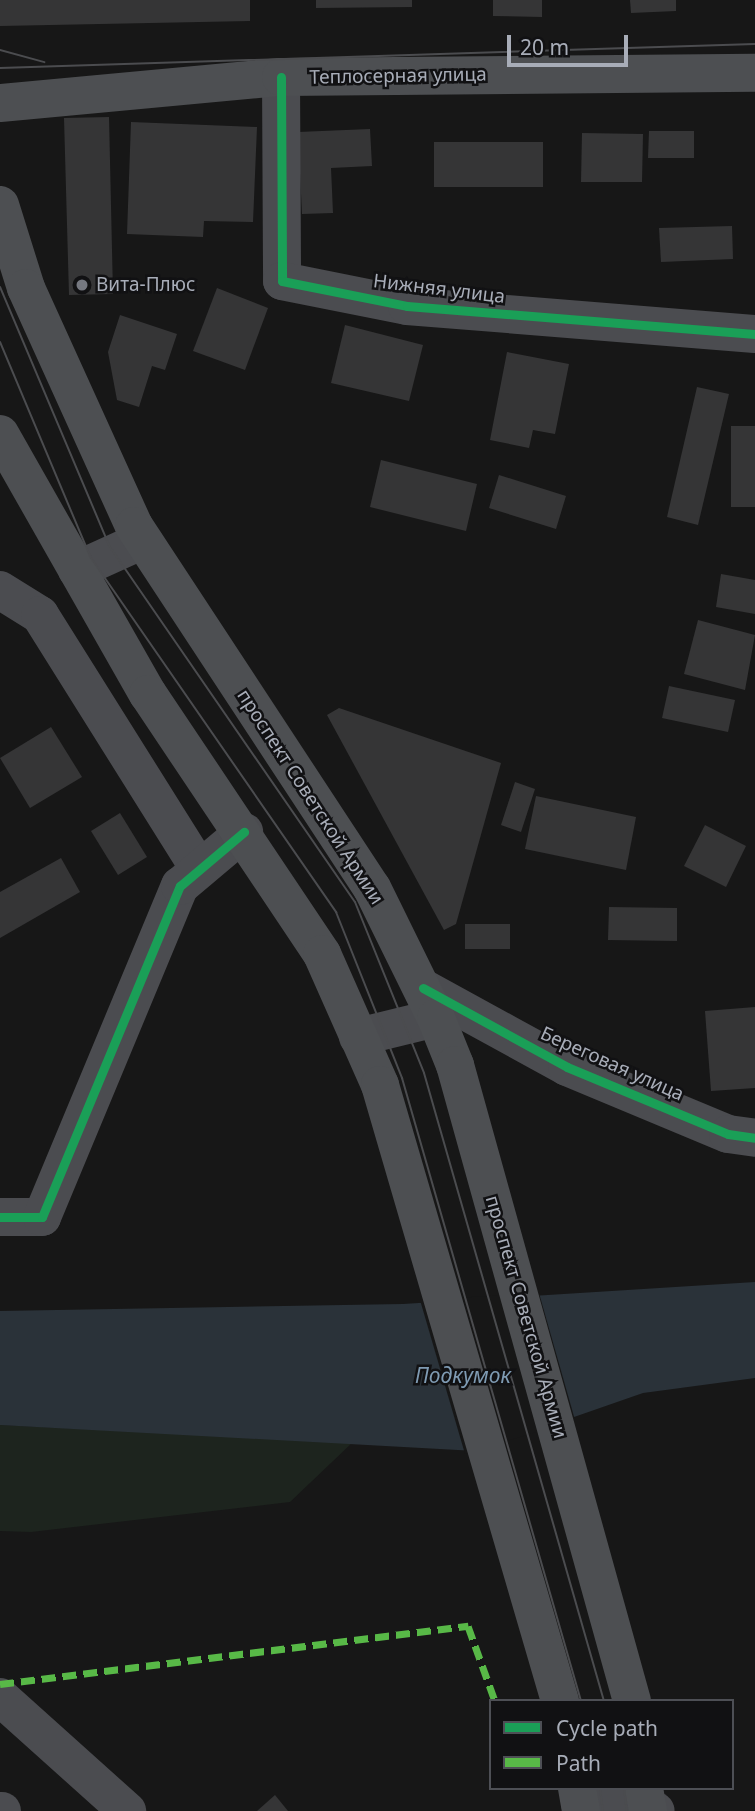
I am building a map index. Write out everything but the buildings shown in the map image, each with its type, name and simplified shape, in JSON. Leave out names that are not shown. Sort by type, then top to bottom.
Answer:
[{"type":"main road","name":"Теплосерная улица","points":[[0,103],[281,77],[755,73]]},
{"type":"main road","name":"проспект Советской Армии","points":[[0,205],[26,288],[143,540],[372,888],[430,1003],[455,1065],[631,1697]]},
{"type":"main road","points":[[3,445],[148,694],[244,832],[322,954],[380,1085],[559,1699]]},
{"type":"street","name":"Нижняя улица","points":[[281,77],[282,281],[407,306],[755,334]]},
{"type":"street","points":[[77,570],[143,540]]},
{"type":"street","points":[[0,590],[40,615],[198,867]]},
{"type":"street","points":[[0,1217],[42,1217],[180,886],[198,867],[244,832]]},
{"type":"street","points":[[358,1037],[430,1003]]},
{"type":"street","name":"Береговая улица","points":[[430,1003],[567,1067],[728,1134],[755,1138]]},
{"type":"street","points":[[0,1697],[127,1811]]},
{"type":"street","points":[[579,1801],[649,1805]]},
{"type":"shaded area","points":[[0,1425],[353,1442],[290,1502],[31,1532],[0,1531]]},
{"type":"water","name":"Подкумок","points":[[755,1282],[755,1378],[643,1393],[476,1451],[0,1425],[0,1311],[403,1304]]},
{"type":"pier","points":[[539,1293],[575,1420],[465,1454],[420,1300]]},
{"type":"tram line","points":[[0,68],[755,44]]},
{"type":"tram line","points":[[0,50],[44,62]]},
{"type":"tram line","points":[[0,287],[110,547],[355,902],[424,1073],[603,1699]]},
{"type":"tram line","points":[[0,342],[91,558],[336,912],[402,1078],[580,1699]]},
{"type":"tram line","points":[[600,1790],[603,1811]]},
{"type":"tram line","points":[[624,1790],[627,1811]]},
{"type":"marked path","points":[[0,1684],[468,1626],[494,1699]]},
{"type":"cycle path","points":[[281,77],[282,281],[407,306],[755,334]]},
{"type":"cycle path","points":[[0,1217],[42,1217],[180,886],[244,832]]},
{"type":"cycle path","points":[[423,988],[567,1067],[728,1134],[755,1138]]},
{"type":"place","name":"Вита-Плюс","points":[[82,285]]}]
